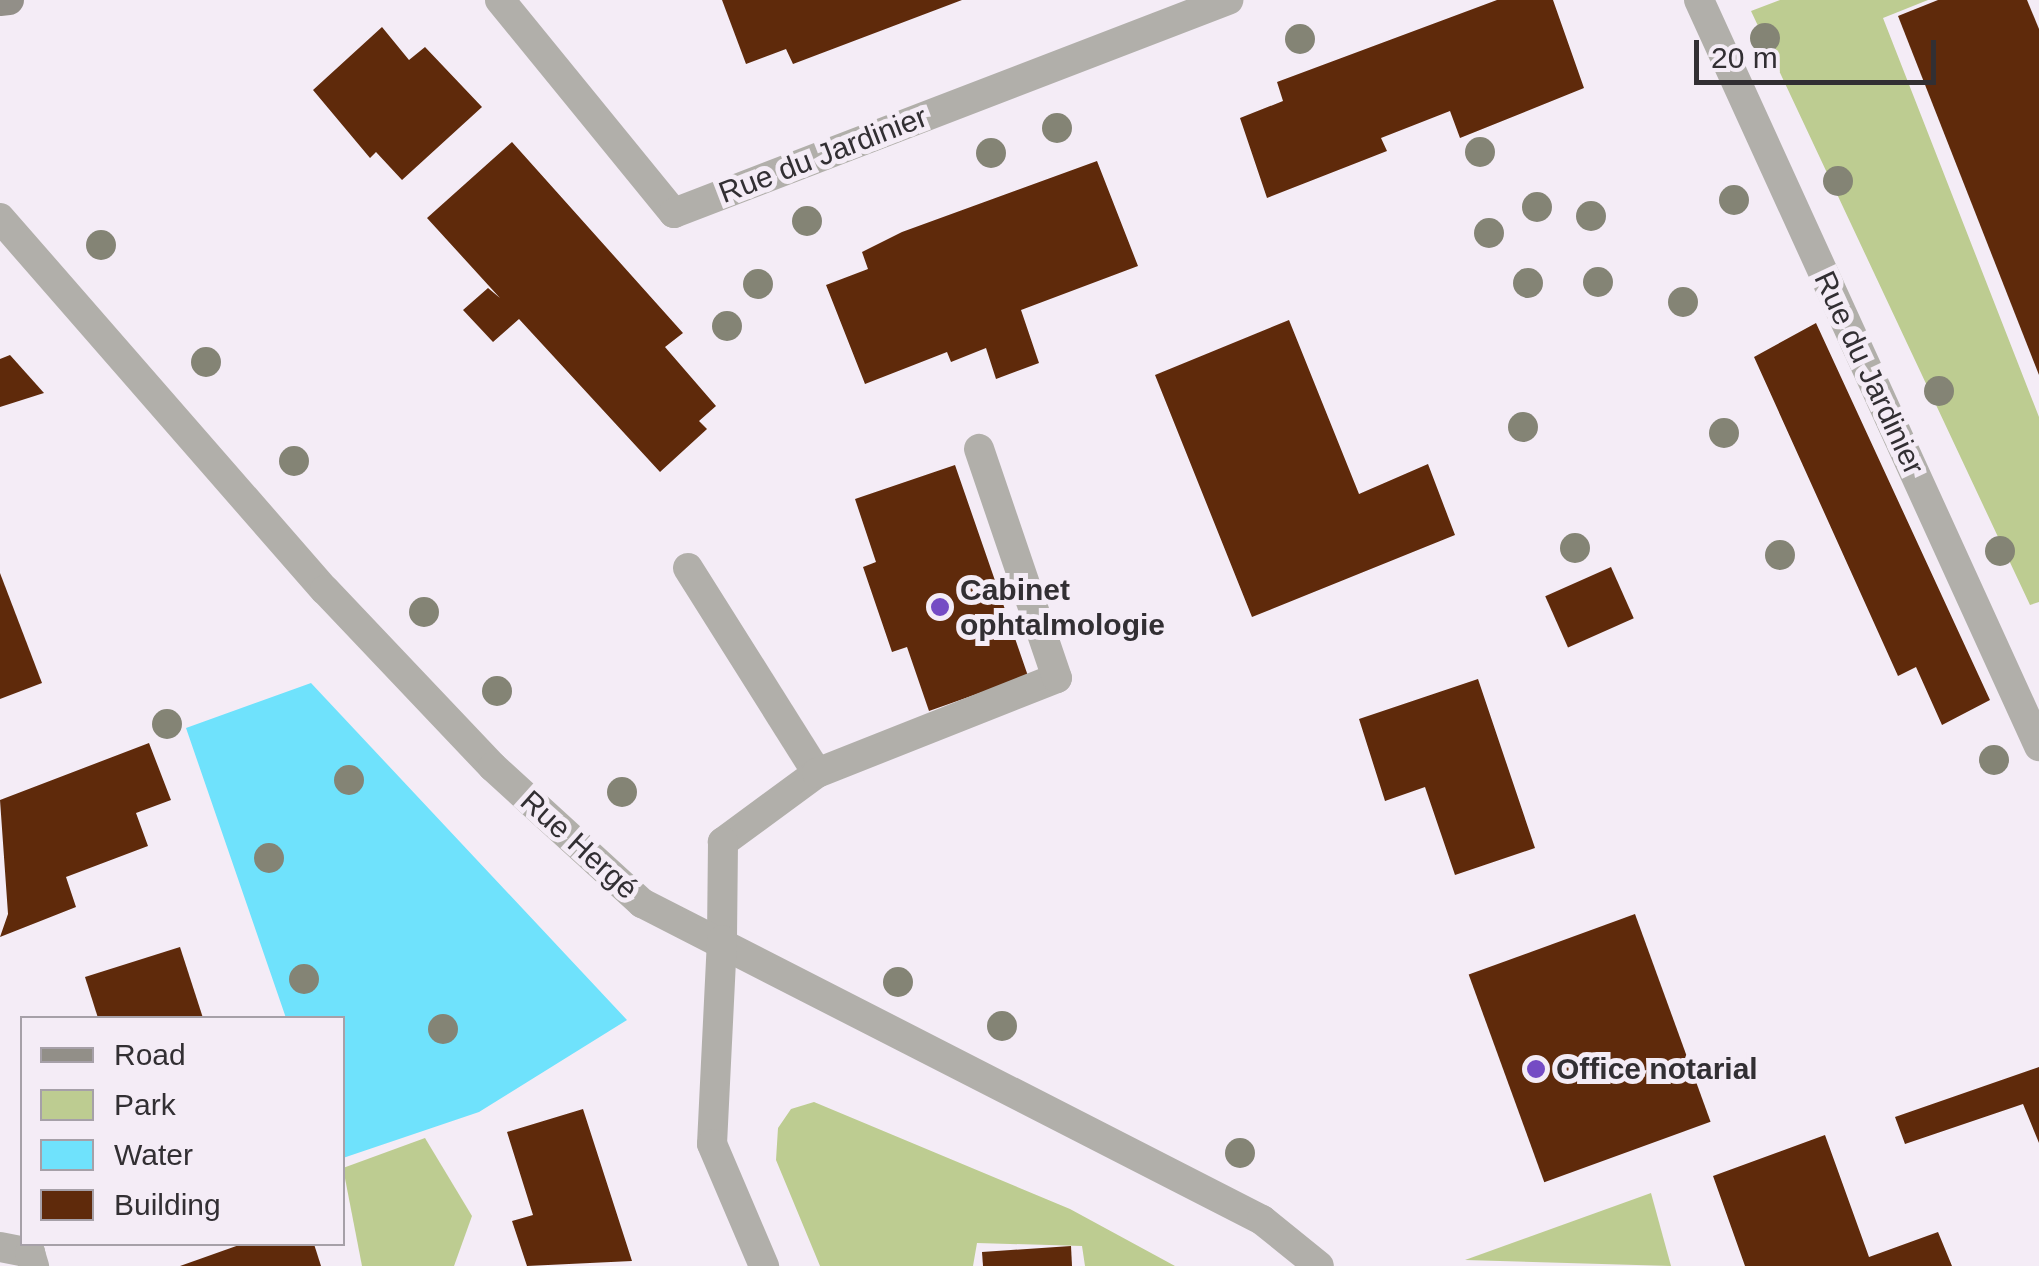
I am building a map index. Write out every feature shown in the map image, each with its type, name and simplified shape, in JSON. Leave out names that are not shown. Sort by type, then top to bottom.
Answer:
[{"type":"street","points":[[0,2],[8,0]]},
{"type":"street","name":"Rue du Jardinier","points":[[500,0],[674,212],[1228,0]]},
{"type":"street","name":"Rue du Jardinier","points":[[1698,0],[2039,746]]},
{"type":"street","name":"Rue Hergé","points":[[0,218],[324,590],[493,767],[642,903],[722,940],[1262,1220],[1319,1266]]},
{"type":"street","points":[[764,1266],[712,1144],[723,842],[817,773],[1057,678],[979,449]]},
{"type":"street","points":[[688,568],[817,773]]},
{"type":"street","points":[[0,1247],[30,1253],[34,1266]]},
{"type":"green space","points":[[1780,0],[1928,0],[1883,18],[2039,417],[2039,602],[2030,605],[1751,11]]},
{"type":"green space","points":[[814,1102],[1070,1209],[1175,1266],[1085,1266],[1082,1246],[977,1243],[973,1266],[820,1266],[776,1160],[778,1128],[791,1109]]},
{"type":"green space","points":[[425,1138],[472,1216],[454,1266],[362,1266],[345,1167]]},
{"type":"green space","points":[[1651,1193],[1671,1266],[1465,1260]]},
{"type":"water","points":[[311,683],[627,1020],[479,1112],[345,1157],[345,1016],[285,1016],[186,728]]},
{"type":"building","points":[[722,0],[962,0],[793,64],[786,49],[746,64]]},
{"type":"building","points":[[1497,0],[1553,0],[1584,88],[1460,138],[1450,111],[1381,138],[1387,151],[1267,198],[1240,118],[1283,101],[1277,82]]},
{"type":"building","points":[[1938,0],[2027,0],[2039,29],[2039,375],[1898,16]]},
{"type":"building","points":[[382,27],[409,60],[425,47],[482,107],[402,180],[376,152],[370,158],[313,90]]},
{"type":"building","points":[[512,142],[683,333],[665,347],[716,406],[699,421],[707,429],[660,472],[519,319],[493,342],[463,310],[488,288],[500,298],[427,218]]},
{"type":"building","points":[[1097,161],[1138,266],[1021,310],[1039,363],[996,379],[986,348],[951,362],[947,352],[865,384],[826,285],[868,269],[862,252],[902,232]]},
{"type":"building","points":[[1289,320],[1359,494],[1428,464],[1455,535],[1252,617],[1155,375]]},
{"type":"building","points":[[1816,323],[1990,700],[1942,725],[1916,667],[1898,676],[1754,357]]},
{"type":"building","points":[[10,355],[44,393],[0,407],[0,359]]},
{"type":"building","name":"Cabinet ophtalmologie","points":[[955,465],[1028,676],[929,711],[907,647],[892,652],[863,567],[876,562],[855,499]]},
{"type":"building","points":[[1611,567],[1634,618],[1568,647],[1545,596]]},
{"type":"building","points":[[0,573],[42,683],[0,699]]},
{"type":"building","points":[[1478,679],[1535,848],[1455,875],[1425,787],[1385,801],[1359,719]]},
{"type":"building","points":[[149,743],[171,800],[136,813],[148,846],[66,877],[76,907],[0,937],[8,914],[0,800]]},
{"type":"building","points":[[1635,914],[1711,1122],[1544,1182],[1469,975]]},
{"type":"building","points":[[180,947],[202,1016],[97,1016],[85,977]]},
{"type":"building","points":[[2039,1067],[2039,1143],[2023,1104],[1905,1144],[1895,1117]]},
{"type":"building","points":[[583,1109],[632,1261],[527,1266],[512,1221],[533,1215],[507,1132]]},
{"type":"building","points":[[1825,1135],[1869,1257],[1938,1232],[1952,1266],[1745,1266],[1713,1176]]},
{"type":"building","points":[[236,1246],[315,1246],[321,1266],[180,1266]]},
{"type":"building","points":[[1071,1246],[1072,1266],[983,1266],[982,1252]]},
{"type":"place","name":"Cabinet ophtalmologie","points":[[940,607]]},
{"type":"place","name":"Office notarial","points":[[1536,1069]]}]
